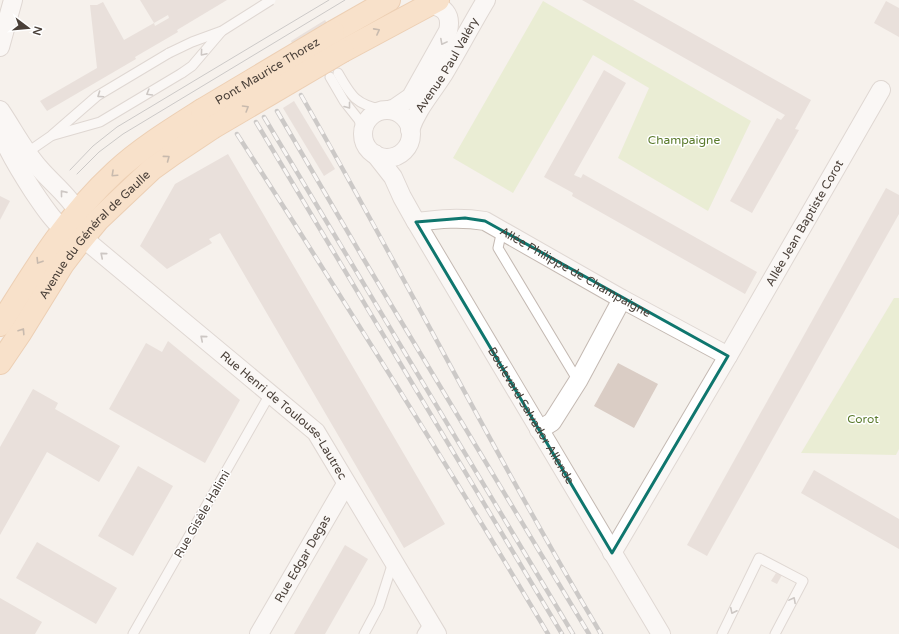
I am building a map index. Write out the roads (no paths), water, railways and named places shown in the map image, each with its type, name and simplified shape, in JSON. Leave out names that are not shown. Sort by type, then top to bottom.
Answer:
[{"type":"main road","name":"Pont Maurice Thorez","points":[[207,119],[333,32],[389,0]]},
{"type":"main road","name":"Avenue Paul Valéry","points":[[343,51],[440,5]]},
{"type":"main road","name":"Pont Maurice Thorez","points":[[207,119],[343,51]]},
{"type":"main road","name":"Avenue du Général de Gaulle","points":[[0,325],[45,253],[62,230],[78,211],[116,172],[164,135],[207,119]]},
{"type":"main road","name":"Avenue du Général de Gaulle","points":[[0,363],[63,264],[81,241],[111,207],[152,169],[173,154],[207,119]]},
{"type":"street","points":[[0,47],[13,0]]},
{"type":"street","points":[[468,32],[473,14],[470,0]]},
{"type":"street","name":"Avenue Paul Valéry","points":[[410,130],[419,109],[436,85],[486,0]]},
{"type":"street","name":"Avenue Paul Valéry","points":[[386,110],[395,108],[411,97],[443,42],[450,25],[440,5]]},
{"type":"street","name":"Allée Jean Baptiste Corot","points":[[612,553],[728,356],[881,90]]},
{"type":"street","points":[[0,110],[5,138],[21,157],[39,168],[59,188],[78,211],[81,219],[79,234],[81,241]]},
{"type":"street","points":[[386,110],[394,111],[404,117],[410,130],[410,140],[405,149],[392,157],[383,157],[374,154],[366,145],[364,128],[369,118],[378,112],[386,110]]},
{"type":"street","name":"Boulevard Salvador Allende","points":[[402,197],[398,174],[401,156],[405,149]]},
{"type":"street","name":"Boulevard Salvador Allende","points":[[374,154],[393,177],[416,222],[661,634]]},
{"type":"street","name":"Rue Henri de Toulouse-Lautrec","points":[[21,157],[44,208],[62,230],[81,241],[316,432],[346,484],[394,561],[430,630]]},
{"type":"street","name":"Allée Philippe de Champaigne","points":[[416,222],[465,218],[485,221],[622,299],[728,356]]},
{"type":"street","points":[[539,430],[552,422],[578,381],[622,299]]},
{"type":"street","name":"Rue Edgar Degas","points":[[260,634],[346,484]]},
{"type":"lane","points":[[21,157],[50,136],[97,96],[169,53],[222,30],[271,0]]},
{"type":"lane","points":[[50,136],[100,122],[182,73],[192,66],[222,30]]},
{"type":"lane","points":[[364,135],[359,120],[344,101],[334,75],[353,97],[368,106],[386,110]]},
{"type":"lane","points":[[502,230],[498,248],[578,381]]},
{"type":"lane","name":"Rue Gisèle Halimi","points":[[133,634],[270,394]]},
{"type":"lane","points":[[722,634],[759,558],[803,582],[775,634]]},
{"type":"lane","points":[[364,634],[379,606],[394,561]]},
{"type":"tram line","points":[[70,170],[93,146],[117,127],[329,0]]},
{"type":"tram line","points":[[77,174],[99,152],[123,134],[345,0]]},
{"type":"railway","points":[[301,95],[524,500],[601,634]]},
{"type":"railway","points":[[277,111],[363,258],[589,634]]},
{"type":"railway","points":[[264,117],[573,634]]},
{"type":"railway","points":[[256,122],[562,634]]},
{"type":"railway","points":[[237,134],[395,382],[548,634]]},
{"type":"park label","name":"Champaigne","points":[[684,140]]},
{"type":"park label","name":"Corot","points":[[863,419]]}]
